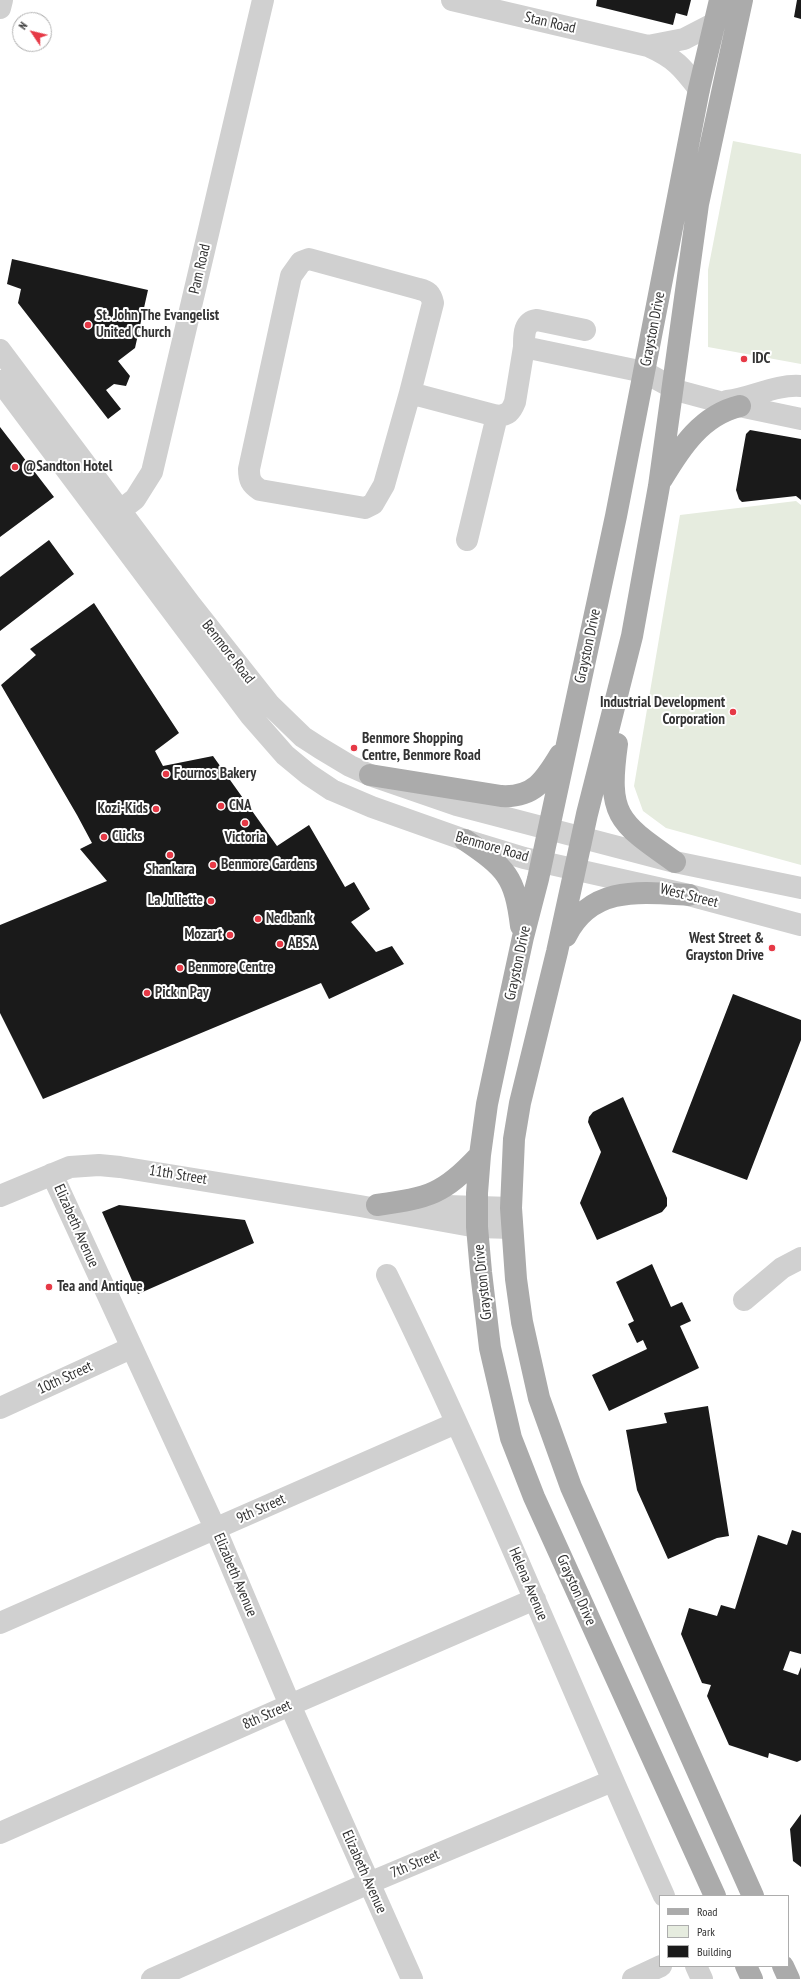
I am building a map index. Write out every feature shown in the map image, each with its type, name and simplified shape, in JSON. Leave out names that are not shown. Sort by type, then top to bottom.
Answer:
[{"type":"main road","name":"Grayston Drive","points":[[715,1895],[518,1459],[505,1414],[490,1348],[480,1272],[476,1206],[480,1155],[487,1104],[523,937],[542,861],[568,742],[644,372],[700,88],[720,0]]},
{"type":"main road","name":"Grayston Drive","points":[[742,0],[698,204],[671,388],[659,486],[632,636],[582,838],[557,952],[520,1103],[512,1167],[512,1218],[522,1322],[532,1371],[548,1425],[570,1487],[753,1895]]},
{"type":"main road","points":[[659,486],[684,444],[696,430],[716,414],[726,409],[730,404]]},
{"type":"main road","points":[[632,636],[614,765],[613,795],[619,813],[629,827],[675,862]]},
{"type":"main road","points":[[370,775],[501,796],[518,796],[530,792],[546,777],[568,742]]},
{"type":"main road","points":[[465,840],[498,864],[509,877],[518,900],[523,937]]},
{"type":"main road","points":[[557,952],[578,916],[588,907],[602,899],[639,893],[689,895]]},
{"type":"main road","points":[[369,1205],[414,1200],[437,1192],[459,1177],[480,1155]]},
{"type":"main road","points":[[746,1967],[752,1979]]},
{"type":"main road","points":[[783,1967],[789,1979]]},
{"type":"street","points":[[0,8],[2,0]]},
{"type":"street","name":"Pam Road","points":[[113,516],[135,498],[152,472],[264,0]]},
{"type":"street","name":"Stan Road","points":[[452,0],[648,46],[667,55],[680,64],[700,88]]},
{"type":"street","name":"Stan Road","points":[[648,46],[684,39],[715,23]]},
{"type":"street","points":[[309,259],[427,291],[431,296],[433,303],[410,393],[384,485],[373,504],[365,508],[260,490],[253,485],[249,478],[249,469],[291,276],[301,262],[309,259]]},
{"type":"street","points":[[410,393],[497,416],[506,415],[511,411],[515,402],[524,347],[525,331],[529,323],[537,320],[585,330]]},
{"type":"street","points":[[524,347],[644,372],[671,388],[730,404],[801,419]]},
{"type":"street","name":"Benmore Road","points":[[0,350],[113,516],[175,618],[250,715],[295,765],[321,784],[348,797],[465,840],[524,858],[576,870]]},
{"type":"street","name":"Benmore Road","points":[[0,381],[113,516],[172,576],[196,611],[280,716],[303,737],[350,766],[370,775],[457,805],[582,838]]},
{"type":"street","points":[[730,404],[738,400],[786,385],[801,386]]},
{"type":"street","points":[[468,540],[497,416]]},
{"type":"street","name":"West Street","points":[[582,838],[675,862],[801,888]]},
{"type":"street","name":"West Street","points":[[576,870],[689,895],[801,925]]},
{"type":"street","name":"11th Street","points":[[0,1196],[52,1174],[77,1166],[120,1166],[369,1205],[477,1227],[512,1218]]},
{"type":"street","name":"Elizabeth Avenue","points":[[52,1174],[215,1528],[290,1705],[412,1979]]},
{"type":"street","name":"11th Street","points":[[369,1205],[476,1206],[512,1218]]},
{"type":"street","points":[[744,1300],[782,1268],[801,1258]]},
{"type":"street","name":"Helena Avenue","points":[[386,1275],[507,1534],[612,1781],[664,1895]]},
{"type":"street","name":"10th Street","points":[[0,1408],[131,1348]]},
{"type":"street","name":"9th Street","points":[[0,1623],[456,1423]]},
{"type":"street","name":"8th Street","points":[[0,1833],[535,1599]]},
{"type":"street","name":"7th Street","points":[[152,1979],[369,1883],[612,1781]]},
{"type":"street","points":[[633,1979],[659,1967]]},
{"type":"street","points":[[696,1967],[702,1979]]},
{"type":"green space","points":[[733,141],[801,154],[801,364],[708,347],[708,270]]},
{"type":"green space","points":[[796,501],[801,505],[801,865],[666,828],[643,811],[634,786],[680,515]]},
{"type":"building","points":[[597,0],[691,0],[687,16],[676,13],[673,25],[596,6]]},
{"type":"building","points":[[797,0],[801,0],[801,19],[794,17]]},
{"type":"building","name":"St. John The Evangelist United Church","points":[[12,259],[148,290],[135,348],[118,361],[130,376],[126,386],[114,384],[106,390],[121,409],[108,419],[18,303],[21,289],[7,284]]},
{"type":"building","name":"@Sandton Hotel","points":[[0,427],[54,497],[0,537]]},
{"type":"building","points":[[750,430],[801,439],[801,500],[796,496],[742,502],[739,499],[736,490],[746,434]]},
{"type":"building","points":[[49,540],[74,574],[0,631],[0,577]]},
{"type":"building","name":"Benmore Gardens","points":[[94,603],[179,733],[155,751],[163,766],[213,756],[277,846],[309,825],[345,887],[354,882],[370,909],[351,922],[376,952],[392,946],[404,964],[329,999],[321,983],[43,1099],[0,1013],[0,925],[107,881],[80,849],[92,843],[1,685],[36,655],[30,649]]},
{"type":"building","points":[[733,994],[801,1020],[801,1040],[747,1180],[672,1152]]},
{"type":"building","points":[[623,1097],[667,1198],[667,1206],[662,1212],[597,1240],[580,1203],[601,1152],[588,1122],[589,1117],[593,1112]]},
{"type":"building","points":[[119,1205],[245,1220],[254,1243],[138,1294],[102,1212]]},
{"type":"building","points":[[652,1264],[671,1307],[682,1302],[691,1321],[680,1326],[699,1368],[609,1411],[592,1375],[647,1349],[643,1340],[637,1343],[628,1324],[634,1321],[616,1282]]},
{"type":"building","points":[[708,1406],[729,1536],[717,1538],[668,1559],[637,1490],[626,1430],[667,1423],[664,1413]]},
{"type":"building","points":[[792,1530],[801,1533],[801,1654],[790,1651],[783,1670],[798,1675],[801,1667],[801,1760],[797,1762],[769,1753],[768,1758],[729,1745],[707,1696],[711,1685],[702,1683],[681,1634],[689,1608],[717,1616],[721,1605],[735,1609],[758,1535],[787,1545]]},
{"type":"building","points":[[801,1814],[801,1867],[793,1861],[790,1829]]},
{"type":"place","name":"St. John The Evangelist United Church","points":[[88,325]]},
{"type":"place","name":"IDC","points":[[744,359]]},
{"type":"place","name":"@Sandton Hotel","points":[[15,467]]},
{"type":"place","name":"Industrial Development Corporation","points":[[733,712]]},
{"type":"place","name":"Benmore Shopping Centre, Benmore Road","points":[[354,748]]},
{"type":"place","name":"Fournos Bakery","points":[[166,774]]},
{"type":"place","name":"CNA","points":[[221,806]]},
{"type":"place","name":"Kozi-Kids","points":[[156,809]]},
{"type":"place","name":"Victoria","points":[[245,823]]},
{"type":"place","name":"Clicks","points":[[104,837]]},
{"type":"place","name":"Shankara","points":[[170,855]]},
{"type":"place","name":"Benmore Gardens","points":[[213,865]]},
{"type":"place","name":"La Juliette","points":[[211,901]]},
{"type":"place","name":"Nedbank","points":[[258,919]]},
{"type":"place","name":"Mozart","points":[[230,935]]},
{"type":"place","name":"ABSA","points":[[280,944]]},
{"type":"place","name":"West Street & Grayston Drive","points":[[772,948]]},
{"type":"place","name":"Benmore Centre","points":[[180,968]]},
{"type":"place","name":"Pick n Pay","points":[[147,993]]},
{"type":"place","name":"Tea and Antique","points":[[49,1287]]}]
